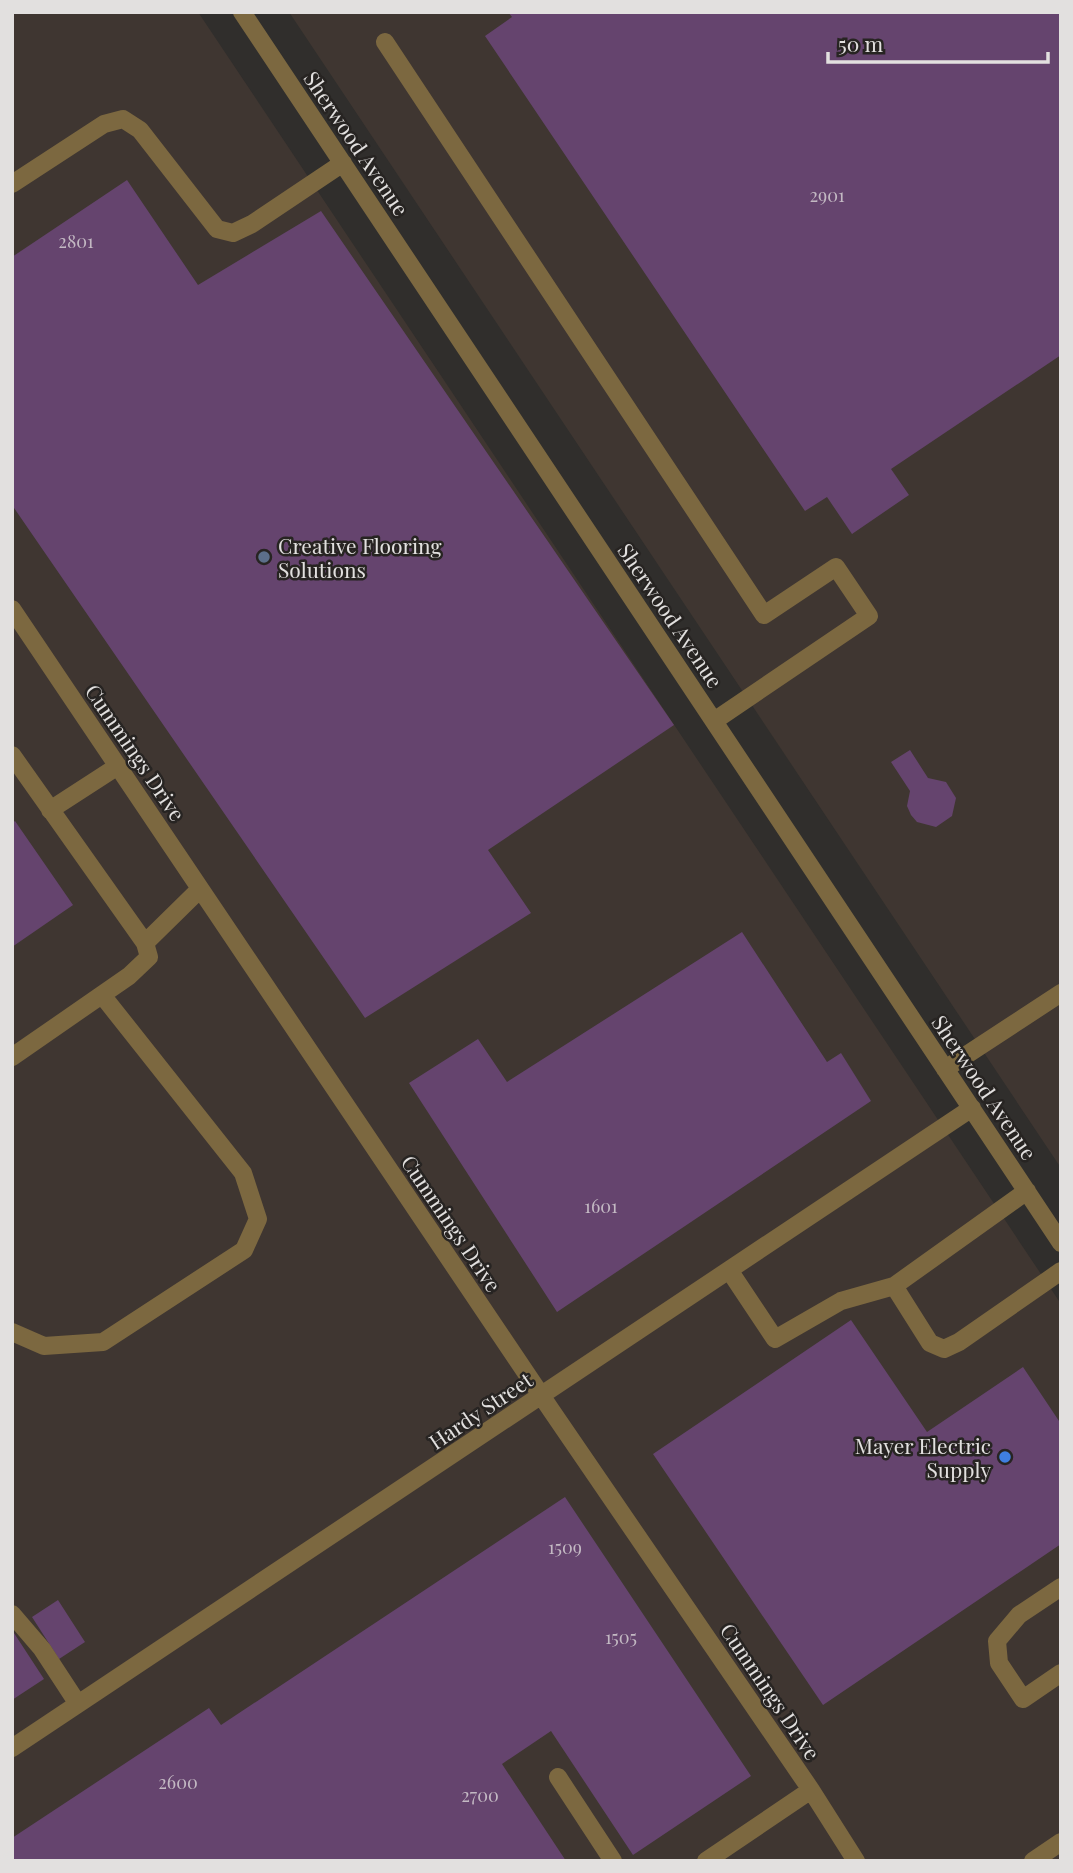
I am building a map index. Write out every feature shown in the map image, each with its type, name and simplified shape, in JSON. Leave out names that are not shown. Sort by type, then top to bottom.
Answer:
[{"type":"street","name":"Sherwood Avenue","points":[[242,12],[1027,1191],[1055,1220],[1061,1243]]},
{"type":"street","points":[[385,42],[764,615],[836,567],[869,616],[714,721]]},
{"type":"street","points":[[12,184],[104,124],[123,119],[140,130],[217,229],[233,233],[252,224],[343,163]]},
{"type":"street","name":"Cummings Drive","points":[[12,609],[541,1397],[811,1790],[856,1861]]},
{"type":"street","points":[[12,755],[145,943],[149,957],[102,995],[12,1058]]},
{"type":"street","points":[[50,810],[118,766]]},
{"type":"street","points":[[145,943],[200,889]]},
{"type":"street","points":[[945,1069],[1061,993]]},
{"type":"street","points":[[12,1332],[44,1346],[103,1342],[244,1250],[258,1219],[243,1173],[102,995]]},
{"type":"street","name":"Hardy Street","points":[[12,1748],[972,1108]]},
{"type":"street","points":[[729,1270],[775,1339],[841,1301],[894,1286],[1027,1191]]},
{"type":"street","points":[[894,1286],[930,1343],[944,1349],[959,1342],[1061,1270]]},
{"type":"street","points":[[1061,1587],[1019,1615],[997,1641],[999,1663],[1023,1699],[1061,1673]]},
{"type":"street","points":[[12,1614],[42,1649],[78,1704]]},
{"type":"street","points":[[558,1777],[613,1861]]},
{"type":"street","points":[[706,1861],[811,1790]]},
{"type":"street","points":[[1033,1861],[1061,1842]]},
{"type":"shaded area","points":[[12,12],[198,12],[1061,1304],[1061,1861],[12,1861]]},
{"type":"shaded area","points":[[289,12],[1061,12],[1061,1168],[530,373]]},
{"type":"building","points":[[508,12],[1061,12],[1061,355],[891,469],[909,495],[852,534],[827,497],[805,511],[485,36],[512,17]]},
{"type":"building","points":[[127,180],[198,285],[321,211],[674,725],[488,850],[531,913],[365,1018],[12,505],[12,257]]},
{"type":"building","points":[[910,750],[928,778],[946,782],[956,798],[952,816],[936,827],[917,822],[911,815],[907,806],[910,791],[891,762]]},
{"type":"building","points":[[15,821],[73,905],[12,947],[12,823]]},
{"type":"building","points":[[742,932],[827,1062],[841,1053],[871,1101],[557,1312],[409,1083],[478,1039],[507,1082]]},
{"type":"building","points":[[851,1320],[927,1432],[1023,1367],[1061,1424],[1061,1544],[823,1705],[653,1454]]},
{"type":"building","points":[[565,1497],[751,1776],[633,1855],[551,1731],[502,1764],[566,1861],[12,1861],[12,1838],[209,1708],[221,1725]]},
{"type":"building","points":[[58,1600],[85,1642],[59,1659],[32,1617]]},
{"type":"building","points":[[12,1630],[44,1679],[12,1700]]},
{"type":"place","name":"Creative Flooring Solutions","points":[[264,557]]},
{"type":"place","name":"Mayer Electric Supply","points":[[1005,1457]]}]
